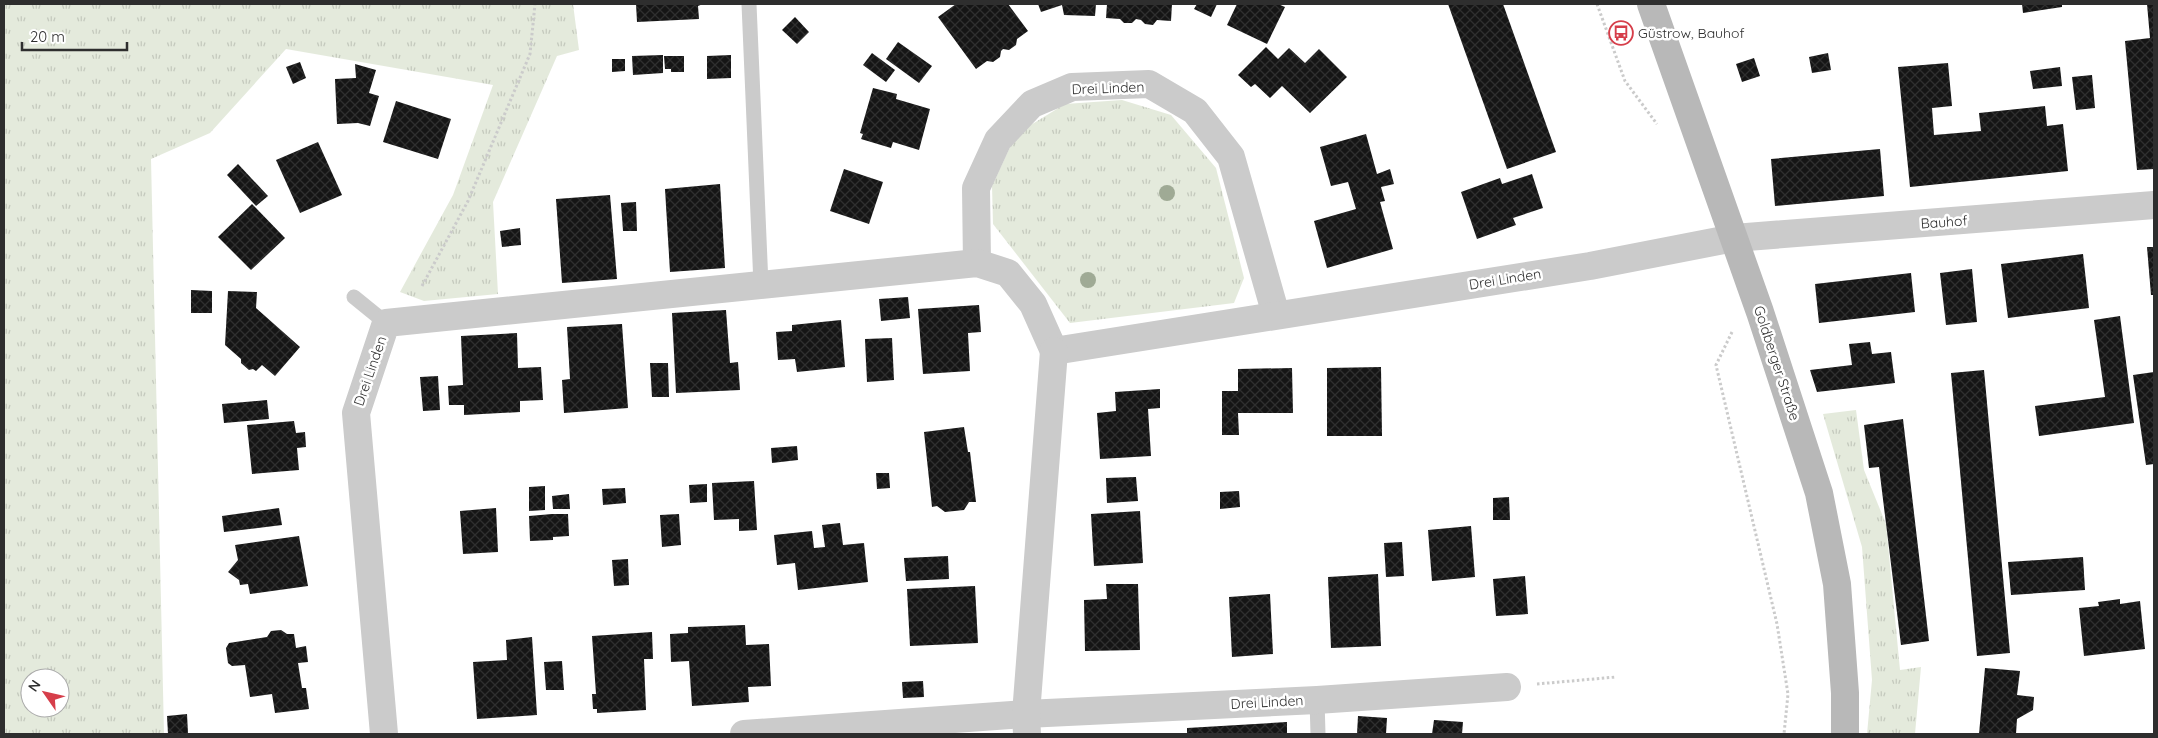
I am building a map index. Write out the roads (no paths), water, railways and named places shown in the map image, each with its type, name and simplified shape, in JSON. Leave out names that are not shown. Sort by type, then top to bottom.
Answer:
[{"type":"main road","name":"Goldberger Straße","points":[[1651,4],[1734,238],[1819,493],[1837,584],[1845,693],[1845,734]]},
{"type":"street","name":"Drei Linden","points":[[977,262],[976,188],[998,140],[1032,104],[1072,87],[1148,84],[1195,111],[1231,157],[1276,315]]},
{"type":"street","name":"Bauhof","points":[[1734,238],[2154,205]]},
{"type":"street","name":"Drei Linden","points":[[1054,351],[1590,266],[1734,238]]},
{"type":"street","points":[[394,322],[761,286],[977,262],[1008,273],[1033,304],[1054,351],[1026,724]]},
{"type":"street","name":"Drei Linden","points":[[384,734],[356,413],[394,322]]},
{"type":"street","name":"Drei Linden","points":[[744,734],[1026,724],[1317,700],[1507,687]]},
{"type":"lane","points":[[749,4],[761,286]]},
{"type":"lane","points":[[354,297],[394,322]]},
{"type":"lane","points":[[1317,700],[1318,734]]},
{"type":"place","name":"Güstrow, Bauhof","points":[[1621,33]]}]
